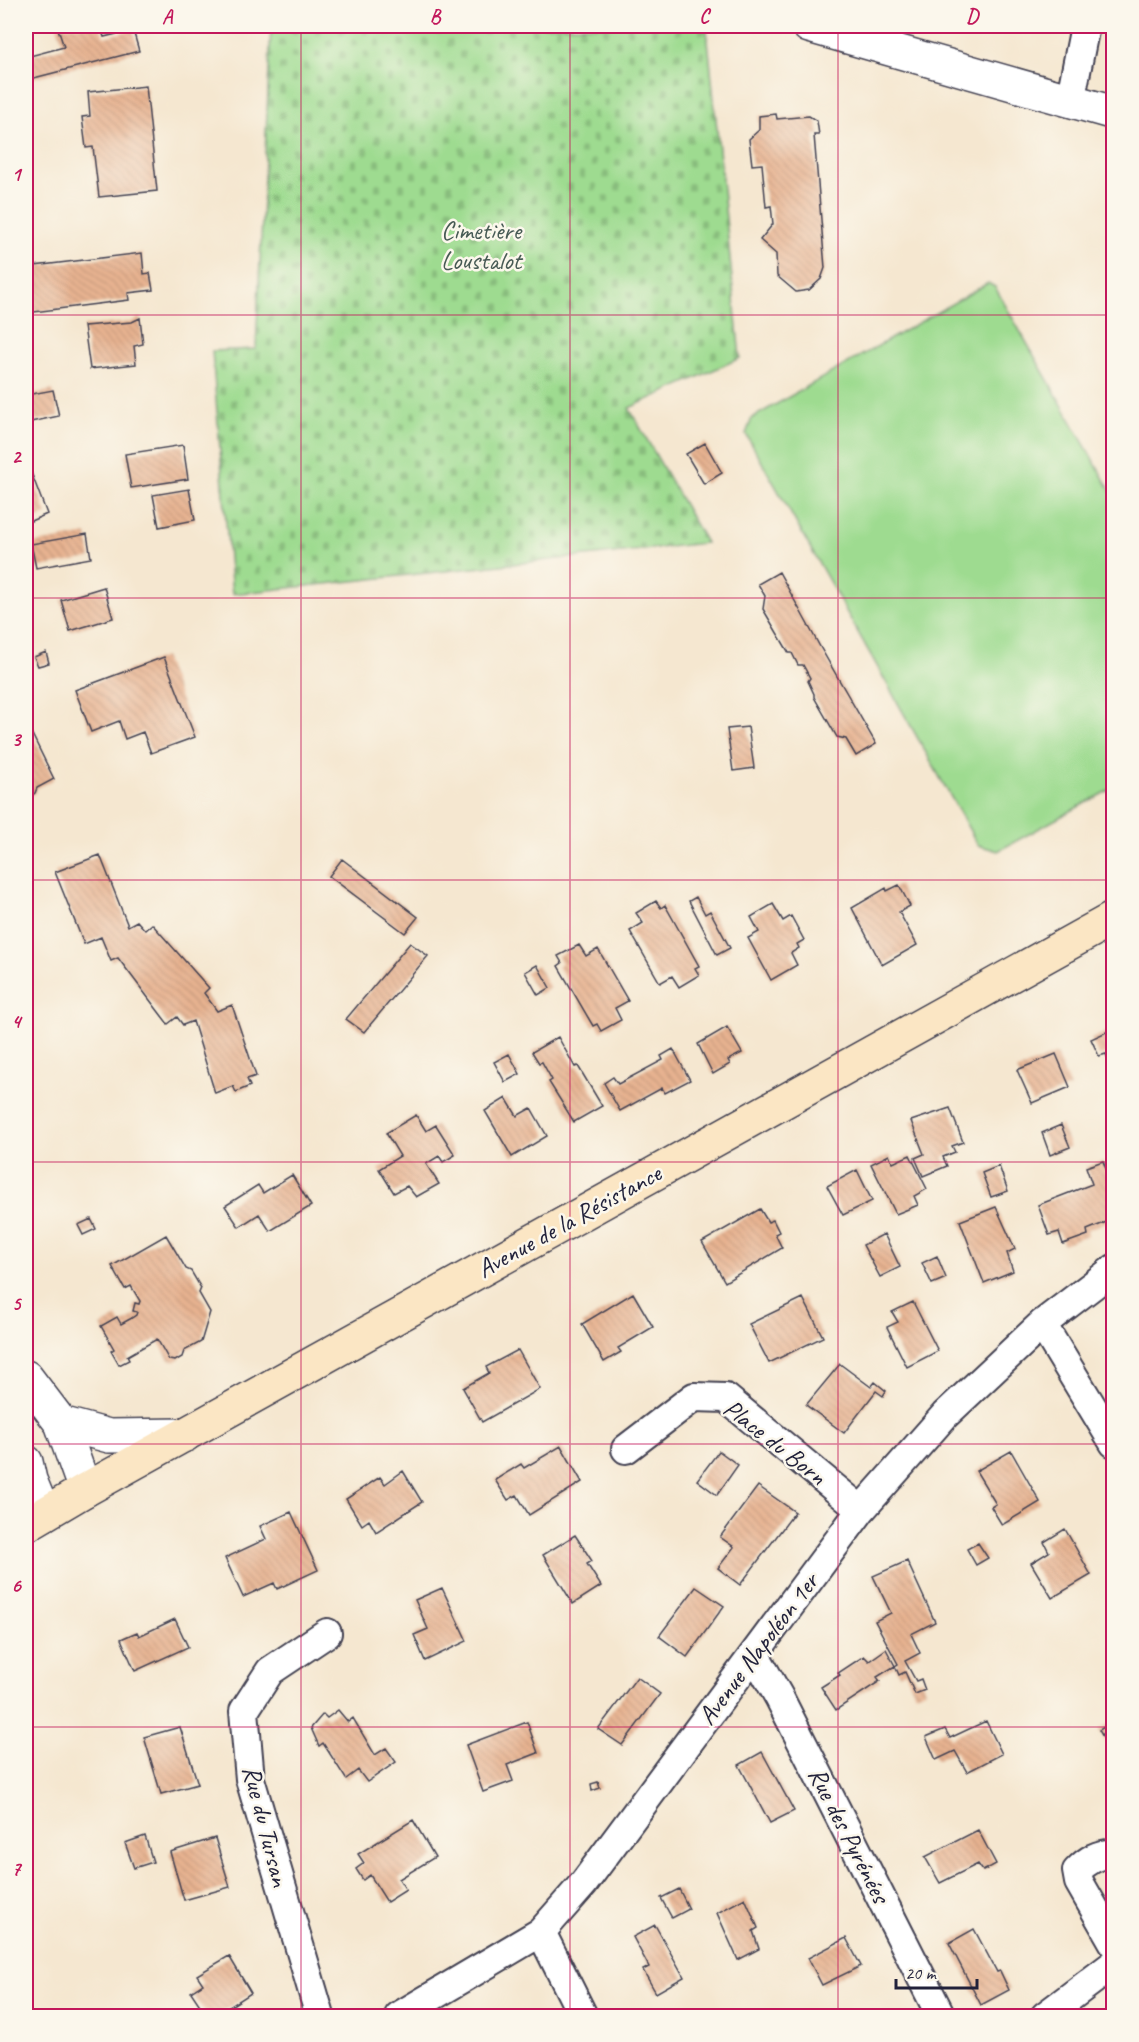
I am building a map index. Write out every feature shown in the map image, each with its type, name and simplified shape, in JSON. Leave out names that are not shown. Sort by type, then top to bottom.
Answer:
[{"type":"main road","name":"Avenue de la Résistance","points":[[35,1520],[85,1490],[1113,918]]},
{"type":"street","points":[[809,26],[1113,113]]},
{"type":"street","points":[[1070,102],[1084,26]]},
{"type":"street","name":"Avenue Napoléon 1er","points":[[399,2016],[541,1932],[585,1883],[861,1510],[945,1415],[1042,1324],[1113,1269]]},
{"type":"street","points":[[1042,1324],[1113,1443]]},
{"type":"street","points":[[26,1377],[61,1423],[85,1490]]},
{"type":"street","name":"Place du Born","points":[[626,1449],[694,1397],[726,1398],[861,1510]]},
{"type":"street","points":[[61,1423],[109,1436],[185,1435]]},
{"type":"street","points":[[26,1462],[35,1520]]},
{"type":"street","name":"Rue du Tursan","points":[[320,2016],[250,1779],[244,1711],[270,1671],[327,1634]]},
{"type":"street","name":"Rue des Pyrénées","points":[[754,1655],[780,1698],[941,2016]]},
{"type":"street","points":[[1113,1854],[1104,1853],[1085,1862],[1077,1871],[1079,1882],[1113,1943]]},
{"type":"street","points":[[541,1932],[583,2016]]},
{"type":"street","points":[[1045,2016],[1113,1964]]},
{"type":"green space","name":"Cimetière Loustalot","points":[[271,26],[693,26],[707,30],[740,358],[629,408],[706,543],[232,594],[212,351],[256,349]]},
{"type":"green space","points":[[988,283],[995,287],[1113,495],[1113,788],[998,851],[978,845],[746,434],[752,418]]},
{"type":"building","points":[[57,26],[100,26],[104,37],[133,30],[139,51],[26,80],[26,57],[64,47]]},
{"type":"building","points":[[146,86],[157,191],[99,197],[93,147],[86,148],[82,117],[90,116],[88,92]]},
{"type":"building","points":[[776,114],[777,119],[809,116],[817,121],[819,135],[814,135],[825,268],[821,279],[809,290],[796,292],[777,276],[776,254],[760,240],[773,224],[771,206],[766,207],[762,164],[752,165],[749,139],[759,130],[759,116]]},
{"type":"building","points":[[142,253],[144,274],[150,273],[153,290],[128,293],[129,300],[26,313],[26,267]]},
{"type":"building","points":[[140,318],[143,344],[134,346],[136,364],[90,369],[84,326],[132,322]]},
{"type":"building","points":[[53,390],[59,416],[26,423],[26,395]]},
{"type":"building","points":[[705,443],[722,473],[704,484],[686,454]]},
{"type":"building","points":[[183,445],[188,479],[131,488],[125,454]]},
{"type":"building","points":[[26,459],[47,514],[26,523]]},
{"type":"building","points":[[189,489],[195,520],[159,527],[153,495]]},
{"type":"building","points":[[87,534],[91,558],[36,568],[31,544]]},
{"type":"building","points":[[779,572],[876,744],[856,756],[846,739],[837,737],[814,697],[808,681],[810,678],[803,665],[798,665],[792,653],[789,653],[763,609],[765,596],[758,584]]},
{"type":"building","points":[[104,587],[113,618],[70,631],[61,600]]},
{"type":"building","points":[[46,652],[49,663],[38,666],[34,657]]},
{"type":"building","points":[[164,657],[195,737],[151,753],[143,732],[125,739],[119,721],[91,732],[75,690]]},
{"type":"building","points":[[26,722],[54,779],[37,788],[35,793],[26,800]]},
{"type":"building","points":[[748,727],[754,768],[733,771],[727,729]]},
{"type":"building","points":[[100,855],[128,926],[137,921],[145,930],[152,924],[209,988],[204,993],[217,1011],[232,1005],[256,1076],[247,1079],[250,1086],[236,1092],[233,1086],[215,1093],[193,1021],[183,1025],[177,1017],[168,1024],[118,958],[111,961],[101,937],[84,944],[55,872]]},
{"type":"building","points":[[342,859],[418,917],[405,933],[329,876]]},
{"type":"building","points":[[899,885],[910,906],[899,912],[917,945],[882,965],[852,908],[886,888],[887,891]]},
{"type":"building","points":[[696,897],[705,914],[710,911],[730,948],[717,955],[689,901]]},
{"type":"building","points":[[656,901],[661,908],[665,905],[699,966],[695,968],[699,975],[679,987],[672,976],[660,983],[630,931],[643,923],[636,913]]},
{"type":"building","points":[[773,904],[783,921],[791,916],[804,940],[797,944],[799,948],[791,953],[797,965],[771,980],[748,938],[759,932],[751,917]]},
{"type":"building","points":[[410,943],[428,956],[364,1032],[346,1019]]},
{"type":"building","points":[[579,945],[586,956],[598,949],[628,1001],[615,1008],[621,1020],[601,1031],[597,1024],[593,1026],[558,966],[562,963],[558,956]]},
{"type":"building","points":[[537,965],[550,988],[538,995],[525,972]]},
{"type":"building","points":[[727,1027],[742,1053],[728,1060],[730,1064],[713,1074],[698,1044]]},
{"type":"building","points":[[1113,1029],[1113,1072],[1106,1054],[1099,1056],[1091,1039]]},
{"type":"building","points":[[558,1037],[602,1106],[574,1122],[549,1082],[552,1080],[542,1062],[539,1063],[532,1052]]},
{"type":"building","points":[[673,1049],[690,1080],[665,1093],[662,1088],[620,1111],[604,1083],[613,1077],[618,1084],[663,1060],[661,1056]]},
{"type":"building","points":[[509,1054],[520,1074],[505,1082],[494,1062]]},
{"type":"building","points":[[1056,1054],[1070,1087],[1032,1103],[1017,1070]]},
{"type":"building","points":[[506,1098],[517,1116],[531,1108],[547,1136],[512,1157],[485,1111]]},
{"type":"building","points":[[950,1108],[963,1142],[952,1146],[955,1152],[943,1157],[947,1166],[923,1176],[915,1158],[924,1154],[911,1121]]},
{"type":"building","points":[[416,1115],[426,1131],[436,1125],[455,1155],[443,1162],[439,1156],[426,1164],[439,1184],[416,1197],[407,1186],[394,1193],[379,1169],[400,1156],[386,1133]]},
{"type":"building","points":[[1061,1125],[1070,1147],[1050,1155],[1042,1133]]},
{"type":"building","points":[[889,1155],[893,1163],[910,1155],[927,1189],[914,1196],[918,1205],[896,1214],[871,1164]]},
{"type":"building","points":[[1103,1161],[1113,1188],[1113,1216],[1108,1218],[1109,1221],[1087,1230],[1088,1235],[1063,1244],[1059,1232],[1049,1235],[1038,1205],[1092,1184],[1086,1167]]},
{"type":"building","points":[[999,1166],[1008,1191],[991,1197],[982,1173]]},
{"type":"building","points":[[857,1170],[872,1201],[843,1215],[827,1186]]},
{"type":"building","points":[[292,1175],[311,1206],[270,1231],[259,1214],[239,1227],[225,1206],[258,1185],[263,1193]]},
{"type":"building","points":[[996,1207],[1015,1249],[1007,1253],[1013,1271],[984,1283],[960,1221]]},
{"type":"building","points":[[760,1209],[768,1222],[773,1220],[779,1232],[775,1234],[782,1248],[725,1282],[702,1242]]},
{"type":"building","points":[[91,1219],[96,1229],[83,1235],[78,1225]]},
{"type":"building","points":[[884,1234],[900,1267],[880,1277],[863,1245]]},
{"type":"building","points":[[166,1235],[186,1269],[191,1271],[201,1288],[199,1293],[210,1312],[201,1342],[184,1351],[182,1357],[175,1361],[169,1360],[157,1339],[127,1356],[129,1360],[119,1365],[111,1351],[114,1349],[101,1326],[117,1317],[121,1324],[130,1319],[137,1312],[133,1311],[135,1303],[139,1304],[140,1301],[131,1286],[125,1289],[112,1266]]},
{"type":"building","points":[[937,1256],[946,1278],[932,1284],[922,1263]]},
{"type":"building","points":[[633,1293],[653,1327],[618,1348],[621,1352],[604,1362],[582,1324]]},
{"type":"building","points":[[803,1298],[823,1337],[769,1363],[749,1324]]},
{"type":"building","points":[[913,1302],[938,1351],[907,1367],[887,1327],[898,1322],[892,1312]]},
{"type":"building","points":[[518,1350],[540,1389],[482,1422],[463,1388],[489,1373],[486,1367]]},
{"type":"building","points":[[840,1364],[871,1387],[875,1382],[886,1391],[883,1396],[876,1391],[844,1433],[806,1405]]},
{"type":"building","points":[[561,1446],[582,1482],[529,1515],[517,1495],[508,1500],[495,1480],[521,1464],[524,1468]]},
{"type":"building","points":[[719,1451],[738,1465],[717,1495],[697,1480]]},
{"type":"building","points":[[1011,1451],[1040,1502],[1002,1525],[991,1507],[996,1504],[976,1471]]},
{"type":"building","points":[[403,1471],[422,1502],[376,1532],[369,1520],[362,1525],[346,1499],[380,1477],[385,1484]]},
{"type":"building","points":[[758,1486],[795,1512],[740,1585],[718,1568],[734,1547],[720,1537]]},
{"type":"building","points":[[291,1512],[318,1570],[277,1589],[274,1583],[243,1597],[225,1558],[266,1539],[260,1526]]},
{"type":"building","points":[[1065,1529],[1091,1575],[1052,1598],[1031,1563],[1049,1552],[1044,1542]]},
{"type":"building","points":[[575,1535],[592,1561],[587,1564],[601,1586],[573,1604],[543,1555]]},
{"type":"building","points":[[978,1543],[988,1558],[976,1565],[967,1549]]},
{"type":"building","points":[[907,1561],[935,1622],[911,1634],[920,1653],[905,1661],[916,1681],[921,1679],[925,1690],[915,1694],[905,1672],[899,1675],[895,1666],[898,1664],[875,1621],[891,1613],[873,1576]]},
{"type":"building","points":[[696,1587],[724,1606],[687,1657],[659,1636]]},
{"type":"building","points":[[442,1588],[467,1641],[425,1661],[414,1635],[428,1629],[415,1600]]},
{"type":"building","points":[[175,1619],[188,1647],[135,1671],[121,1639],[137,1632],[139,1636]]},
{"type":"building","points":[[886,1649],[895,1666],[877,1677],[880,1681],[836,1710],[821,1687],[864,1656],[869,1661]]},
{"type":"building","points":[[637,1677],[660,1694],[622,1745],[598,1729]]},
{"type":"building","points":[[338,1710],[348,1722],[353,1718],[375,1755],[386,1748],[396,1762],[367,1782],[358,1770],[346,1779],[323,1743],[319,1746],[311,1728],[323,1714],[327,1718]]},
{"type":"building","points":[[986,1721],[1002,1754],[967,1772],[955,1751],[936,1760],[926,1737],[945,1729],[950,1738]]},
{"type":"building","points":[[527,1722],[538,1753],[507,1765],[513,1781],[483,1792],[466,1745]]},
{"type":"building","points":[[1113,1722],[1113,1755],[1099,1730]]},
{"type":"building","points":[[180,1727],[198,1784],[161,1794],[144,1737]]},
{"type":"building","points":[[762,1752],[794,1811],[770,1823],[739,1765]]},
{"type":"building","points":[[598,1782],[600,1788],[592,1791],[591,1784]]},
{"type":"building","points":[[413,1820],[435,1857],[399,1879],[406,1890],[387,1902],[370,1875],[363,1880],[356,1869],[364,1863],[358,1854]]},
{"type":"building","points":[[978,1830],[996,1864],[983,1871],[978,1864],[940,1883],[925,1857]]},
{"type":"building","points":[[145,1836],[153,1862],[134,1868],[125,1843]]},
{"type":"building","points":[[215,1838],[230,1887],[184,1900],[170,1852]]},
{"type":"building","points":[[679,1889],[689,1909],[672,1918],[661,1898]]},
{"type":"building","points":[[745,1898],[758,1928],[753,1931],[759,1949],[738,1960],[717,1913]]},
{"type":"building","points":[[655,1925],[684,1977],[656,1993],[643,1970],[649,1967],[633,1937]]},
{"type":"building","points":[[974,1929],[1009,1990],[981,2005],[949,1943]]},
{"type":"building","points":[[846,1938],[861,1966],[822,1985],[808,1958]]},
{"type":"building","points":[[229,1956],[251,1993],[223,2011],[224,2014],[207,2016],[191,1992],[203,1984],[197,1975]]}]
